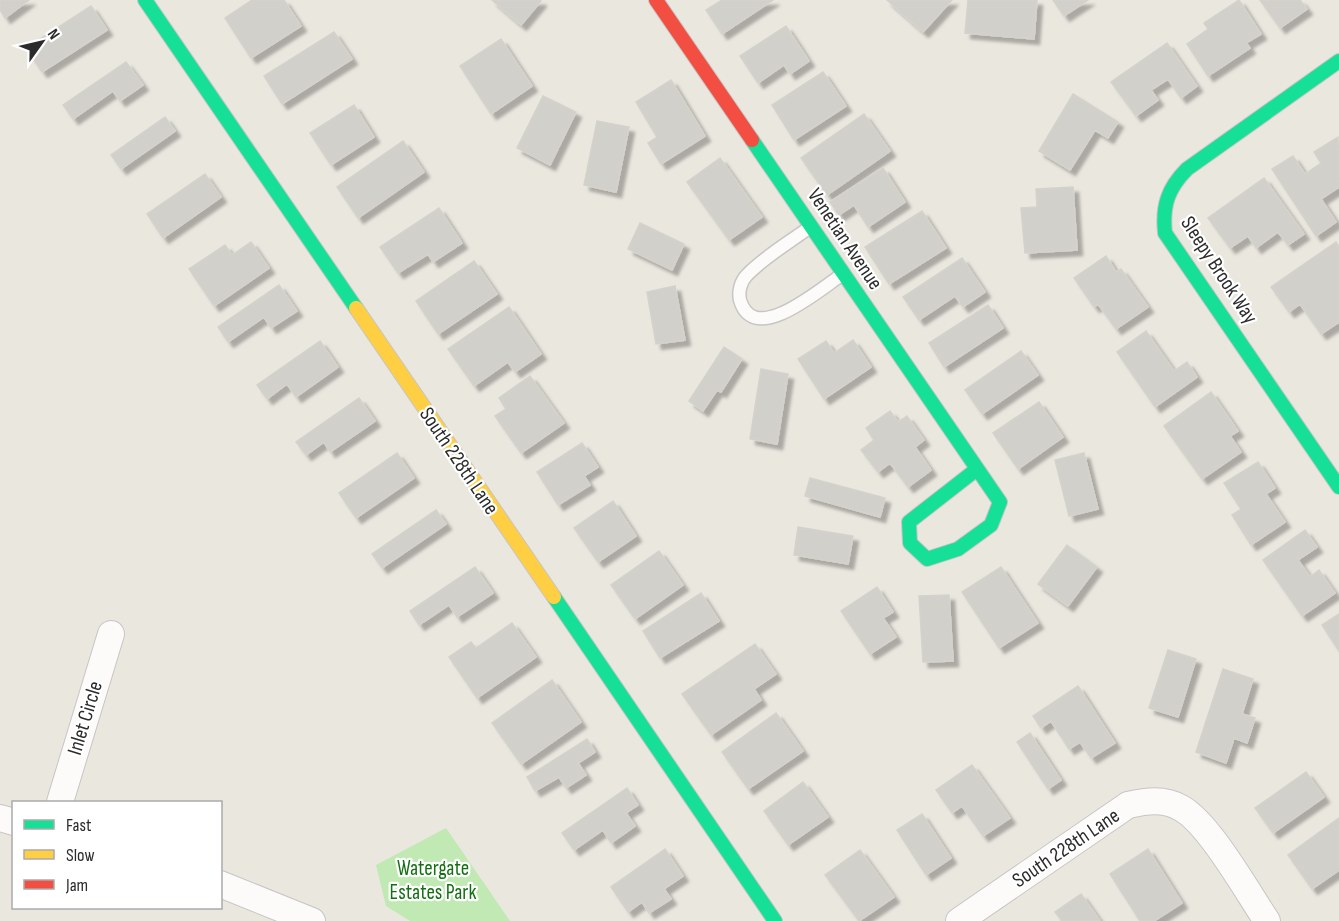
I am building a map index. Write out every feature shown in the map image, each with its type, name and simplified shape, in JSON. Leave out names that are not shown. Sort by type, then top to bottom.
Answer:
[{"type":"street","name":"South 228th Lane","points":[[145,0],[775,921]]},
{"type":"street","name":"Venetian Avenue","points":[[656,0],[1000,502],[992,525],[958,549],[927,559],[910,543],[909,522],[977,469]]},
{"type":"street","name":"Sleepy Brook Way","points":[[1339,61],[1173,181],[1166,195],[1162,215],[1165,233],[1339,487]]},
{"type":"street","name":"Inlet Circle","points":[[60,801],[111,634]]},
{"type":"street","name":"South 228th Lane","points":[[959,921],[1128,805],[1146,801],[1165,802],[1182,808],[1203,828],[1267,921]]},
{"type":"street","points":[[222,885],[312,921]]},
{"type":"lane","points":[[811,227],[746,275],[739,288],[740,301],[749,315],[763,320],[781,315],[843,274]]},
{"type":"green space","name":"Watergate Estates Park","points":[[446,828],[510,921],[410,921],[386,906],[376,865]]},
{"type":"building","points":[[0,0],[29,0],[5,18],[0,10]]},
{"type":"building","points":[[252,0],[284,0],[301,26],[251,58],[225,18]]},
{"type":"building","points":[[492,0],[540,0],[541,1],[521,25]]},
{"type":"building","points":[[722,0],[773,0],[722,34],[706,10]]},
{"type":"building","points":[[887,0],[952,0],[923,32]]},
{"type":"building","points":[[968,0],[1037,0],[1034,39],[965,33]]},
{"type":"building","points":[[1053,0],[1088,0],[1064,16]]},
{"type":"building","points":[[1239,0],[1261,34],[1246,43],[1250,48],[1208,76],[1187,44],[1208,29],[1204,23]]},
{"type":"building","points":[[1260,0],[1300,0],[1307,9],[1280,28]]},
{"type":"building","points":[[91,6],[107,30],[42,72],[26,48]]},
{"type":"building","points":[[786,26],[809,61],[790,74],[784,65],[758,83],[740,56]]},
{"type":"building","points":[[334,32],[352,59],[282,104],[264,76]]},
{"type":"building","points":[[501,39],[532,86],[491,114],[460,66]]},
{"type":"building","points":[[1167,43],[1197,86],[1181,98],[1168,79],[1151,90],[1158,100],[1136,116],[1111,82]]},
{"type":"building","points":[[126,62],[143,85],[120,101],[113,91],[73,119],[63,105]]},
{"type":"building","points":[[823,72],[846,106],[794,140],[772,105]]},
{"type":"building","points":[[671,80],[705,136],[661,164],[648,143],[657,137],[636,102]]},
{"type":"building","points":[[1073,94],[1118,122],[1108,138],[1095,130],[1070,170],[1039,151]]},
{"type":"building","points":[[543,96],[576,112],[550,165],[517,148]]},
{"type":"building","points":[[354,105],[374,137],[331,165],[310,133]]},
{"type":"building","points":[[864,114],[890,151],[827,195],[801,158]]},
{"type":"building","points":[[165,117],[175,131],[121,169],[111,155]]},
{"type":"building","points":[[597,121],[629,127],[616,192],[584,185]]},
{"type":"building","points":[[1338,137],[1339,187],[1321,199],[1336,222],[1316,236],[1272,169],[1293,156],[1305,174],[1321,163],[1314,152]]},
{"type":"building","points":[[403,141],[424,172],[358,218],[337,187]]},
{"type":"building","points":[[720,158],[762,217],[729,240],[687,182]]},
{"type":"building","points":[[883,168],[905,202],[868,227],[854,205],[839,215],[830,202]]},
{"type":"building","points":[[205,174],[221,197],[163,238],[147,214]]},
{"type":"building","points":[[1264,178],[1304,234],[1288,245],[1278,232],[1256,248],[1248,236],[1230,248],[1208,218]]},
{"type":"building","points":[[1073,187],[1077,250],[1025,253],[1021,208],[1037,207],[1036,189]]},
{"type":"building","points":[[439,208],[462,243],[433,262],[428,254],[398,273],[380,247]]},
{"type":"building","points":[[922,211],[946,248],[889,284],[865,247]]},
{"type":"building","points":[[640,223],[684,244],[672,270],[628,249]]},
{"type":"building","points":[[251,242],[269,268],[214,306],[189,269],[225,245],[232,255]]},
{"type":"building","points":[[1336,242],[1339,247],[1339,322],[1321,334],[1300,304],[1289,312],[1271,287]]},
{"type":"building","points":[[1106,256],[1116,272],[1121,269],[1148,307],[1116,329],[1098,304],[1094,307],[1074,278]]},
{"type":"building","points":[[962,258],[985,292],[963,307],[955,296],[919,320],[903,297]]},
{"type":"building","points":[[474,261],[497,294],[438,334],[416,301]]},
{"type":"building","points":[[279,285],[297,311],[271,328],[264,317],[228,342],[218,327]]},
{"type":"building","points":[[675,286],[685,340],[656,344],[647,292]]},
{"type":"building","points":[[988,305],[1003,328],[944,367],[929,343]]},
{"type":"building","points":[[509,307],[541,354],[515,372],[508,362],[474,386],[448,349]]},
{"type":"building","points":[[1146,331],[1174,371],[1187,362],[1197,377],[1155,407],[1117,352]]},
{"type":"building","points":[[853,340],[871,367],[824,399],[798,359],[826,341],[834,353]]},
{"type":"building","points":[[320,341],[338,367],[296,397],[287,384],[267,399],[257,385]]},
{"type":"building","points":[[724,347],[742,359],[721,392],[717,390],[703,411],[689,401]]},
{"type":"building","points":[[1021,351],[1038,375],[982,414],[965,390]]},
{"type":"building","points":[[761,369],[788,374],[777,444],[750,439]]},
{"type":"building","points":[[530,376],[564,423],[521,453],[495,416],[506,409],[499,398]]},
{"type":"building","points":[[1211,392],[1238,431],[1230,436],[1241,452],[1202,479],[1164,426]]},
{"type":"building","points":[[359,398],[375,421],[330,452],[324,442],[306,455],[296,442]]},
{"type":"building","points":[[1039,402],[1063,437],[1018,469],[993,433]]},
{"type":"building","points":[[890,411],[898,422],[907,416],[924,440],[915,447],[931,470],[908,487],[890,463],[878,472],[861,450],[874,440],[866,428]]},
{"type":"building","points":[[582,443],[598,467],[584,476],[590,485],[558,505],[537,472]]},
{"type":"building","points":[[397,453],[414,478],[356,518],[339,493]]},
{"type":"building","points":[[1084,453],[1098,509],[1069,516],[1055,460]]},
{"type":"building","points":[[1258,462],[1275,488],[1266,494],[1285,522],[1251,545],[1232,515],[1241,509],[1224,483]]},
{"type":"building","points":[[810,478],[885,498],[880,517],[805,496]]},
{"type":"building","points":[[613,501],[636,536],[598,562],[574,528]]},
{"type":"building","points":[[436,510],[446,524],[382,568],[372,554]]},
{"type":"building","points":[[798,527],[853,536],[848,564],[794,555]]},
{"type":"building","points":[[1305,530],[1317,547],[1298,560],[1310,577],[1319,570],[1335,593],[1302,616],[1263,560]]},
{"type":"building","points":[[1067,545],[1097,567],[1068,606],[1038,584]]},
{"type":"building","points":[[659,551],[683,585],[635,619],[611,585]]},
{"type":"building","points":[[475,567],[493,593],[457,617],[449,605],[419,625],[410,611]]},
{"type":"building","points":[[1001,567],[1038,623],[999,648],[962,592]]},
{"type":"building","points":[[877,587],[893,612],[883,618],[896,637],[870,654],[841,611]]},
{"type":"building","points":[[701,593],[719,621],[660,658],[643,631]]},
{"type":"building","points":[[949,595],[953,661],[923,662],[919,596]]},
{"type":"building","points":[[1339,614],[1339,651],[1322,625]]},
{"type":"building","points":[[512,623],[536,657],[477,698],[449,657],[471,642],[476,648]]},
{"type":"building","points":[[755,644],[776,674],[754,689],[761,700],[711,735],[682,694]]},
{"type":"building","points":[[1168,650],[1196,659],[1178,717],[1149,708]]},
{"type":"building","points":[[1223,669],[1253,679],[1242,714],[1255,718],[1247,743],[1234,738],[1226,763],[1196,752]]},
{"type":"building","points":[[552,680],[581,722],[521,764],[492,723]]},
{"type":"building","points":[[1078,686],[1115,743],[1091,758],[1080,742],[1069,749],[1051,721],[1041,728],[1033,716]]},
{"type":"building","points":[[776,713],[803,751],[748,789],[722,752]]},
{"type":"building","points":[[1030,733],[1061,780],[1048,789],[1017,742]]},
{"type":"building","points":[[587,739],[595,752],[578,763],[586,775],[566,788],[559,777],[535,791],[527,777]]},
{"type":"building","points":[[972,765],[1010,818],[983,836],[962,806],[952,813],[936,790]]},
{"type":"building","points":[[1306,772],[1324,797],[1273,833],[1255,808]]},
{"type":"building","points":[[803,782],[828,817],[788,845],[764,811]]},
{"type":"building","points":[[627,788],[638,805],[626,813],[635,826],[611,843],[603,830],[574,850],[562,833]]},
{"type":"building","points":[[922,814],[951,858],[926,875],[897,830]]},
{"type":"building","points":[[1339,818],[1339,870],[1312,889],[1288,855]]},
{"type":"building","points":[[665,849],[683,876],[664,889],[671,899],[649,913],[642,902],[628,912],[611,887]]},
{"type":"building","points":[[1148,849],[1182,903],[1154,921],[1140,921],[1110,874]]},
{"type":"building","points":[[860,850],[894,897],[859,921],[825,875]]},
{"type":"building","points":[[1081,894],[1100,921],[1062,921],[1055,912]]},
{"type":"traffic: fast","points":[[145,0],[356,308]]},
{"type":"traffic: fast","points":[[1339,61],[1187,169],[1171,190],[1164,214],[1165,233],[1339,487]]},
{"type":"traffic: fast","points":[[752,140],[1000,502],[991,525],[958,549],[927,559],[910,543],[909,522],[977,469]]},
{"type":"traffic: fast","points":[[554,597],[775,921]]},
{"type":"traffic: slow","points":[[356,308],[554,597]]},
{"type":"traffic: jam","points":[[656,0],[752,140]]}]
